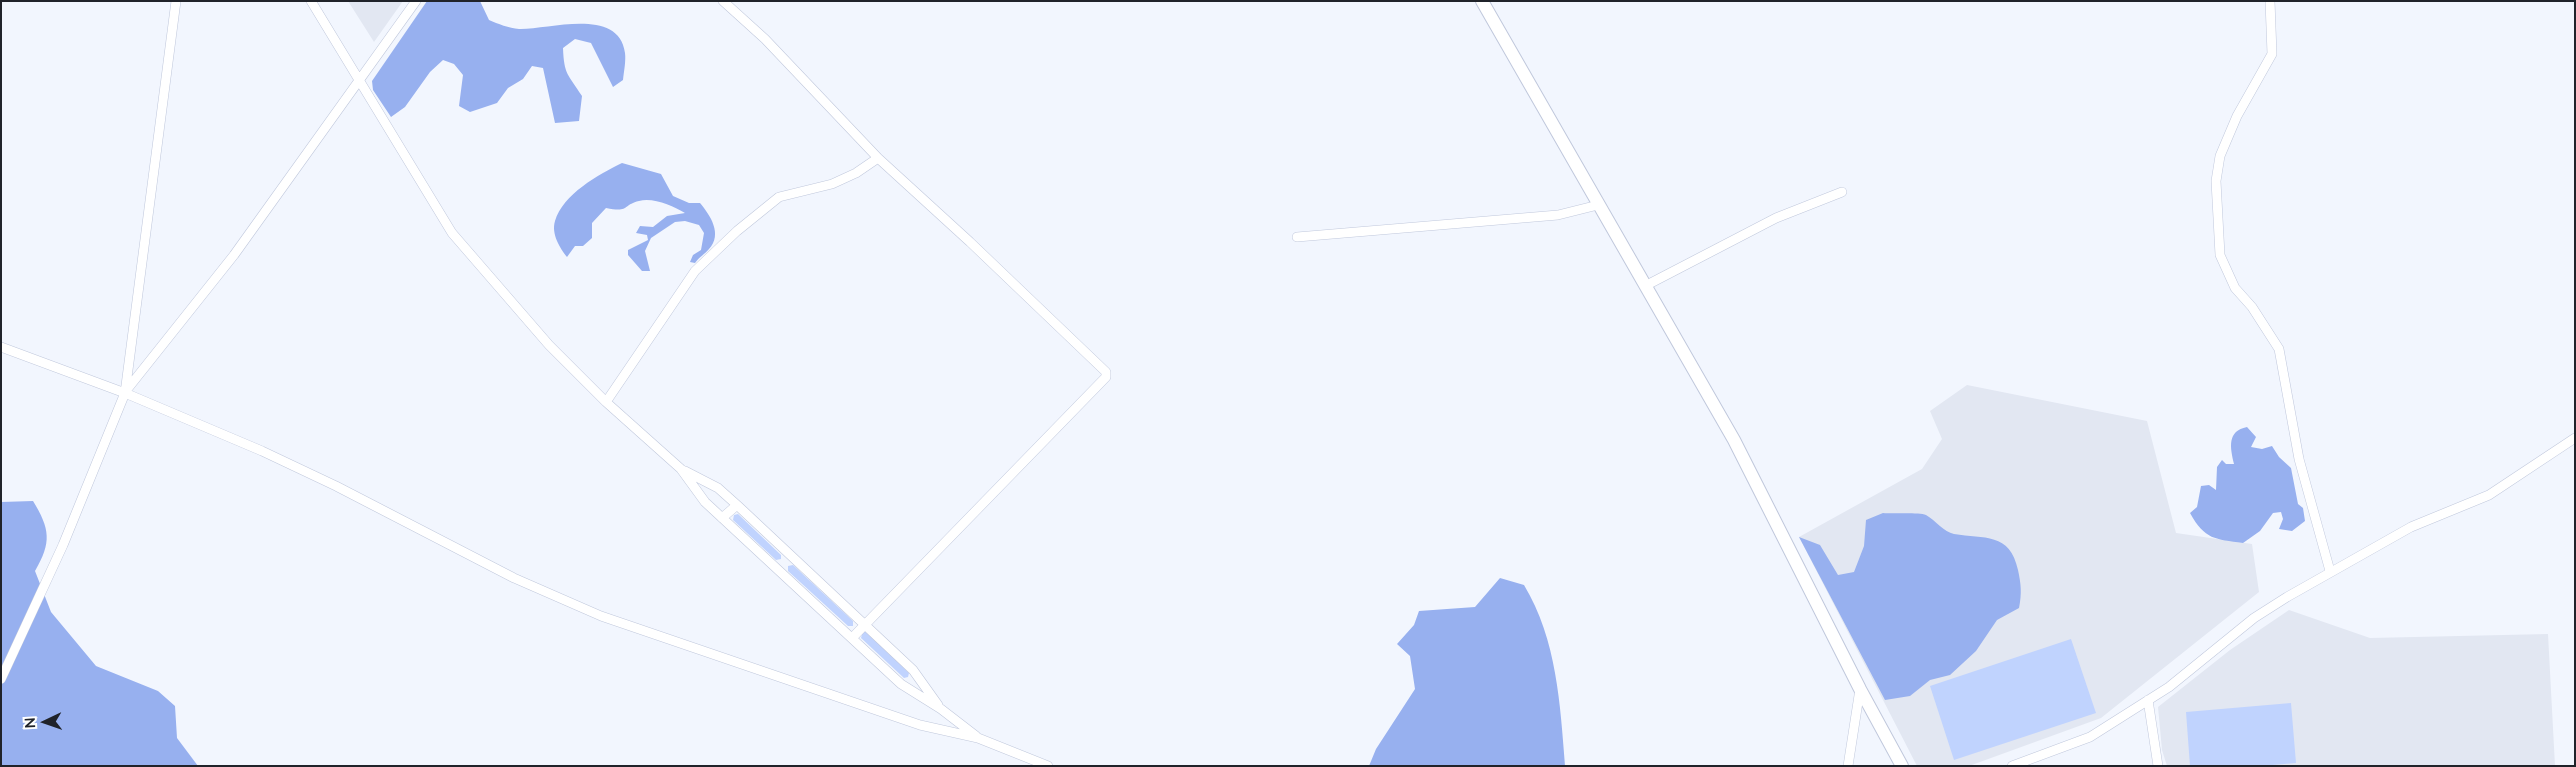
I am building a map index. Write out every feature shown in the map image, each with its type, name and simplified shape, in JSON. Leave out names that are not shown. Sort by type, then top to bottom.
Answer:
[{"type":"main road","points":[[1482,1],[1734,440],[1860,689],[1902,766]]},
{"type":"street","points":[[1,679],[63,545],[125,393],[176,1]]},
{"type":"street","points":[[312,1],[452,233],[549,345],[606,402],[682,469],[718,488],[913,670],[941,709]]},
{"type":"street","points":[[125,393],[234,255],[416,1]]},
{"type":"street","points":[[723,1],[765,39],[878,158],[970,242],[1106,372],[1106,377],[853,637]]},
{"type":"street","points":[[2270,1],[2272,54],[2237,116],[2220,156],[2216,190],[2220,255],[2236,288],[2252,307],[2279,349],[2300,459],[2330,571]]},
{"type":"street","points":[[606,402],[695,270],[737,232],[779,197],[832,184],[856,173],[878,158]]},
{"type":"street","points":[[1645,286],[1776,218],[1842,192]]},
{"type":"street","points":[[1297,237],[1558,215],[1598,205]]},
{"type":"street","points":[[1,346],[125,393],[262,451],[336,486],[514,578],[601,616],[920,725],[978,738],[1048,766]]},
{"type":"street","points":[[2012,766],[2090,737],[2169,688],[2254,618],[2330,571],[2411,527],[2489,495],[2575,438]]},
{"type":"street","points":[[682,469],[705,502],[779,568],[901,684],[941,709],[978,738]]},
{"type":"street","points":[[722,518],[736,505]]},
{"type":"street","points":[[779,568],[790,556]]},
{"type":"street","points":[[1848,766],[1860,689]]},
{"type":"street","points":[[2148,700],[2158,766]]},
{"type":"shaded area","points":[[348,1],[403,1],[374,42]]},
{"type":"shaded area","points":[[427,1],[480,1],[489,20],[519,29],[580,24],[596,25],[610,30],[620,39],[625,53],[623,80],[613,87],[591,43],[575,39],[563,48],[564,64],[570,78],[582,96],[579,121],[555,123],[543,68],[532,66],[523,79],[508,88],[497,103],[470,112],[459,106],[463,75],[454,64],[443,60],[430,72],[405,107],[391,117],[373,90],[372,81]]},
{"type":"shaded area","points":[[622,163],[661,174],[673,196],[689,203],[700,203],[704,208],[714,225],[715,237],[709,249],[695,263],[690,262],[693,255],[701,250],[704,233],[699,225],[685,221],[675,222],[651,238],[645,251],[650,271],[642,271],[628,255],[628,250],[648,240],[647,235],[636,233],[640,226],[653,227],[667,216],[685,213],[669,205],[650,200],[639,201],[619,210],[606,208],[592,223],[592,238],[583,246],[575,246],[567,257],[564,253],[554,231],[559,211],[565,202],[582,186]]},
{"type":"shaded area","points":[[1967,385],[2147,421],[2176,533],[2252,544],[2259,592],[2101,718],[1969,766],[1917,766],[1799,537],[1922,469],[1942,439],[1930,411]]},
{"type":"shaded area","points":[[2247,427],[2256,437],[2251,447],[2262,449],[2272,446],[2279,457],[2291,468],[2298,504],[2303,508],[2305,521],[2292,531],[2279,529],[2283,519],[2281,512],[2273,513],[2260,531],[2243,543],[2212,537],[2201,529],[2190,513],[2197,507],[2201,486],[2209,485],[2216,490],[2217,467],[2222,460],[2226,464],[2234,464],[2231,446],[2233,436],[2236,432]]},
{"type":"shaded area","points":[[33,501],[43,520],[47,536],[44,552],[35,571],[51,612],[96,666],[158,691],[175,706],[177,738],[198,766],[1,766],[1,502]]},
{"type":"shaded area","points":[[1883,513],[1923,514],[1950,533],[1985,538],[2002,543],[2009,549],[2014,558],[2021,589],[2019,608],[1997,620],[1976,651],[1950,675],[1930,680],[1910,696],[1885,700],[1799,537],[1820,545],[1838,575],[1854,572],[1864,546],[1866,520]]},
{"type":"shaded area","points":[[738,514],[781,555],[781,559],[776,560],[733,520],[734,515]]},
{"type":"shaded area","points":[[793,565],[853,621],[853,626],[848,626],[788,571],[788,566]]},
{"type":"shaded area","points":[[1500,578],[1524,585],[1544,628],[1559,696],[1565,766],[1369,766],[1376,749],[1415,689],[1410,656],[1397,644],[1414,625],[1419,611],[1475,607]]},
{"type":"shaded area","points":[[2289,610],[2370,638],[2548,634],[2555,766],[2167,766],[2162,750],[2158,707],[2230,650]]},
{"type":"shaded area","points":[[863,631],[866,631],[909,673],[908,677],[904,678],[861,638]]},
{"type":"shaded area","points":[[2071,639],[2096,713],[1954,760],[1930,686]]},
{"type":"shaded area","points":[[2291,703],[2296,763],[2261,766],[2190,766],[2186,712]]}]
